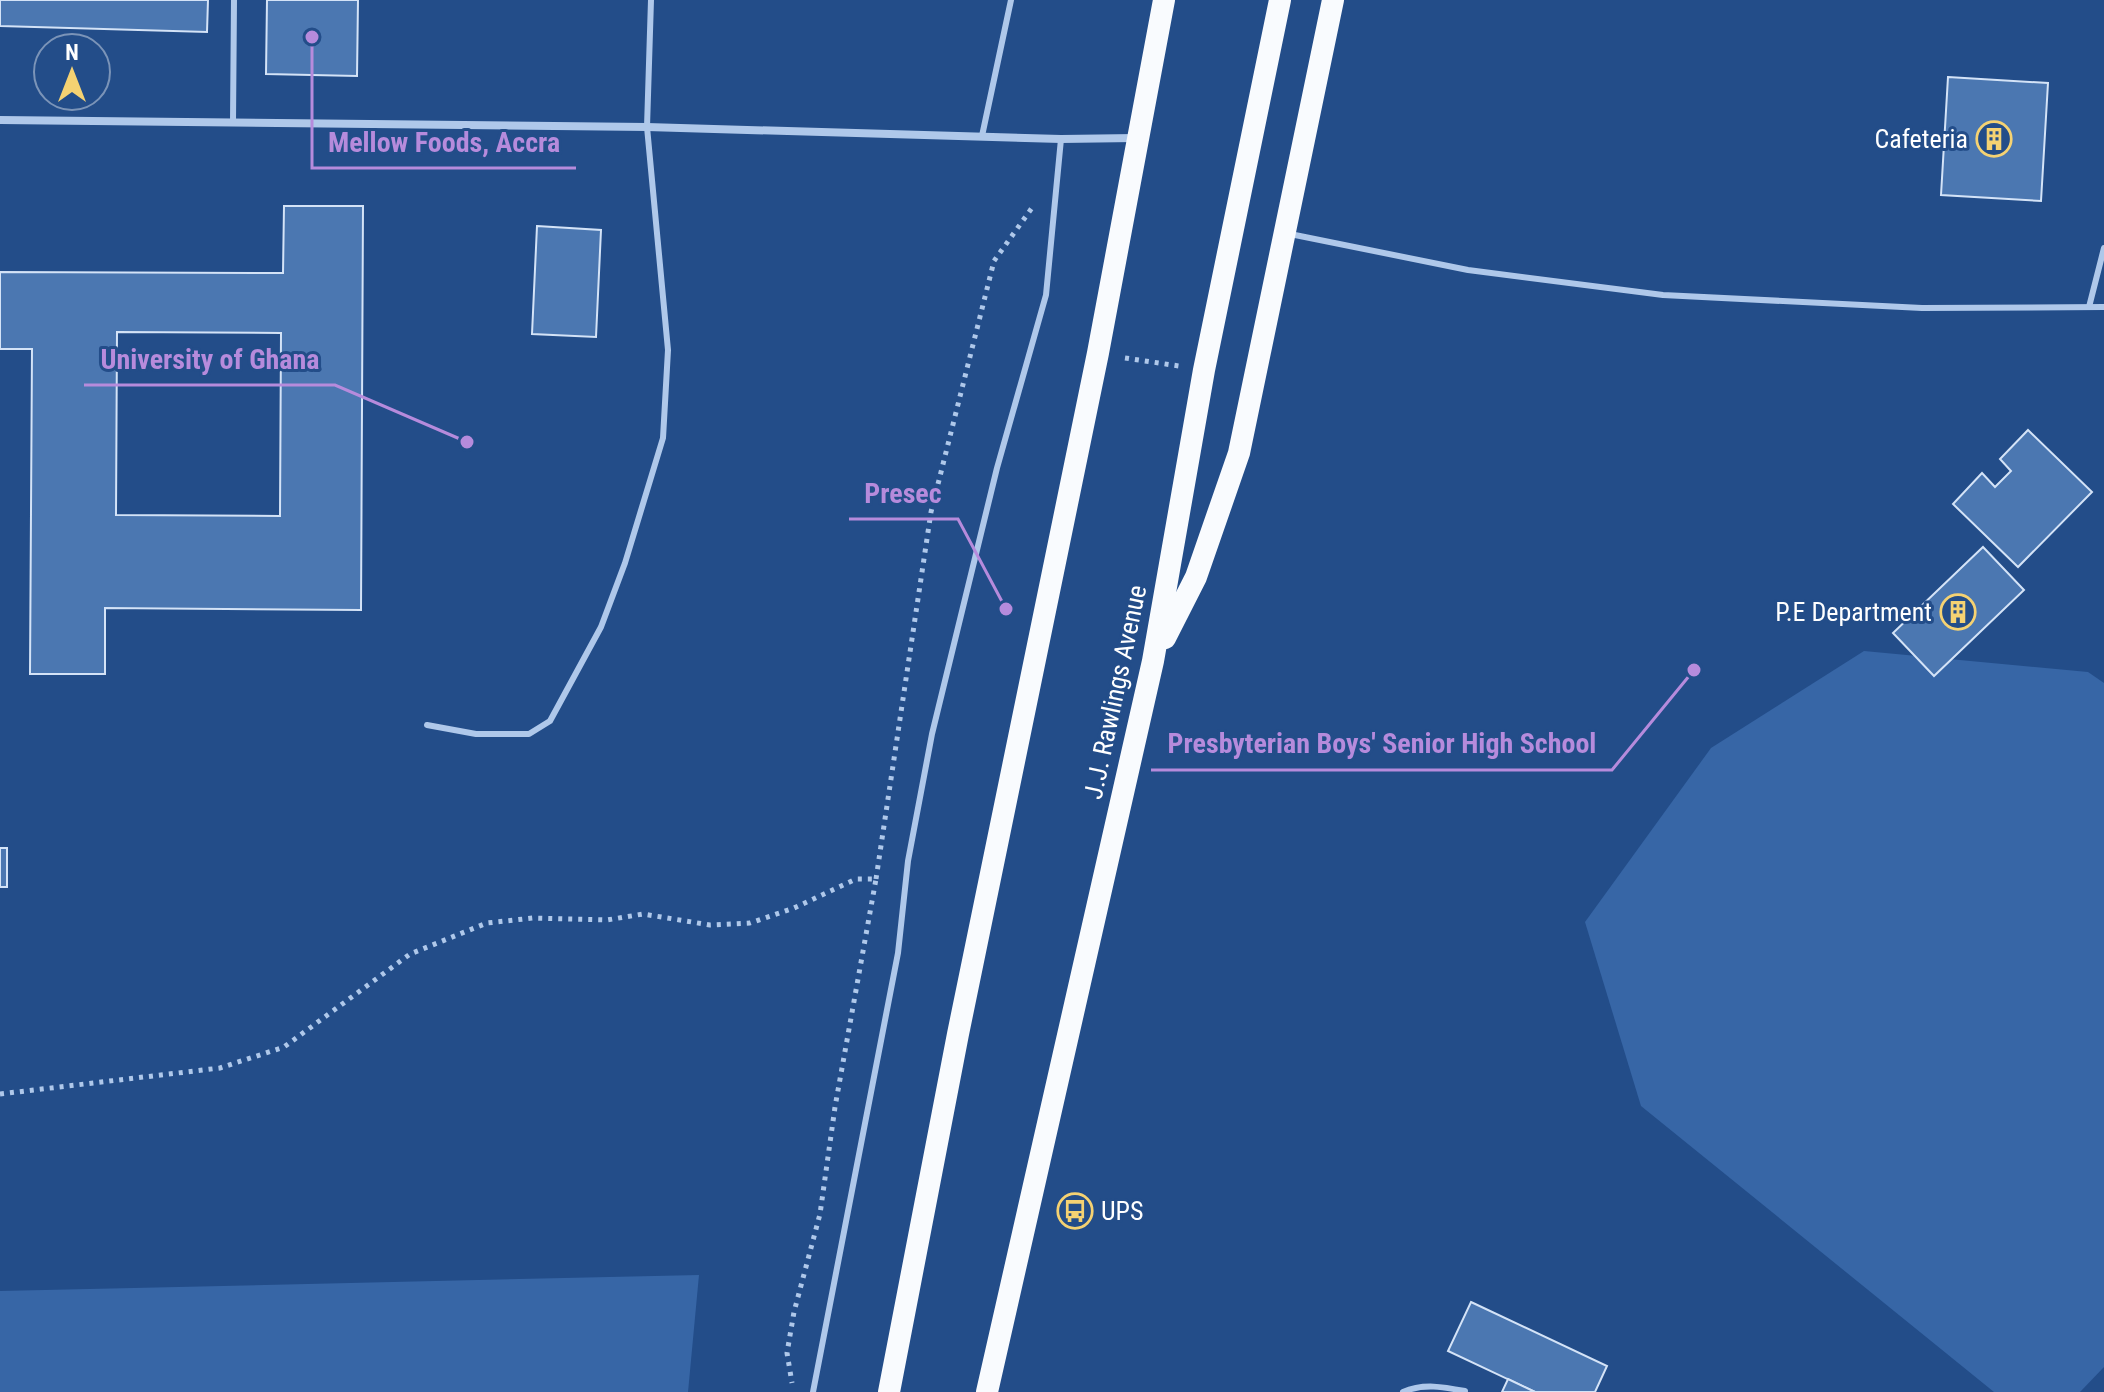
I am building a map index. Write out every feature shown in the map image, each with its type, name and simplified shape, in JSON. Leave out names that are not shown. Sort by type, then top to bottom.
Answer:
[{"type":"highway","points":[[889,1392],[958,1034],[1098,353],[1164,0]]},
{"type":"highway","name":"J.J. Rawlings Avenue","points":[[987,1392],[1153,661],[1204,370],[1280,0]]},
{"type":"highway","points":[[1153,661],[1196,577],[1239,453],[1333,0]]},
{"type":"street","points":[[0,120],[647,127],[1061,139],[1138,138]]},
{"type":"lane","points":[[233,122],[234,0]]},
{"type":"lane","points":[[427,725],[476,734],[529,734],[550,721],[601,627],[625,563],[663,438],[668,350],[647,127],[651,0]]},
{"type":"lane","points":[[982,136],[1011,0]]},
{"type":"lane","points":[[813,1392],[898,953],[908,861],[932,734],[997,468],[1046,295],[1061,139]]},
{"type":"lane","points":[[1286,234],[1468,270],[1663,295],[1922,308],[2104,307]]},
{"type":"lane","points":[[2089,307],[2104,248]]},
{"type":"lane","points":[[1403,1392],[1413,1387],[1436,1386],[1466,1392]]},
{"type":"path","points":[[794,1392],[787,1353],[791,1326],[820,1214],[835,1107],[876,879],[931,512],[994,261],[1031,208],[1056,184]]},
{"type":"path","points":[[0,1094],[98,1081],[126,1082],[220,1068],[284,1047],[410,954],[487,923],[533,918],[607,920],[643,914],[710,925],[750,923],[794,908],[856,879],[876,879]]},
{"type":"shaded area","points":[[1864,651],[2088,672],[2104,683],[2104,1367],[2080,1392],[1994,1392],[1641,1106],[1585,922],[1711,748]]},
{"type":"shaded area","points":[[699,1275],[688,1392],[0,1392],[0,1291]]},
{"type":"building","points":[[0,0],[208,0],[207,32],[0,26]]},
{"type":"building","points":[[267,0],[358,0],[357,76],[266,74]]},
{"type":"building","name":"Cafeteria","points":[[1948,77],[2048,83],[2041,201],[1941,195]]},
{"type":"building","points":[[284,206],[363,206],[361,610],[105,608],[105,674],[30,674],[32,349],[0,349],[0,272],[283,273]],"holes":[[[117,332],[281,333],[280,516],[116,515]]]},
{"type":"building","points":[[537,226],[601,230],[596,337],[532,334]]},
{"type":"building","points":[[2028,430],[2092,492],[2018,567],[1953,504],[1982,473],[1995,487],[2011,471],[2000,459]]},
{"type":"building","name":"P.E Department","points":[[1983,547],[2024,590],[1934,676],[1893,633]]},
{"type":"building","points":[[0,848],[7,848],[7,887],[0,887]]},
{"type":"building","points":[[1471,1302],[1607,1366],[1595,1392],[1535,1392],[1448,1351]]},
{"type":"building","points":[[1508,1379],[1535,1392],[1502,1392]]},
{"type":"place","name":"Mellow Foods, Accra","points":[[312,37]]},
{"type":"place","name":"Cafeteria","points":[[1994,139]]},
{"type":"place","name":"University of Ghana","points":[[467,442]]},
{"type":"place","name":"Presec","points":[[1006,609]]},
{"type":"place","name":"P.E Department","points":[[1958,612]]},
{"type":"place","name":"Presbyterian Boys' Senior High School","points":[[1694,670]]},
{"type":"place","name":"UPS","points":[[1075,1211]]}]
